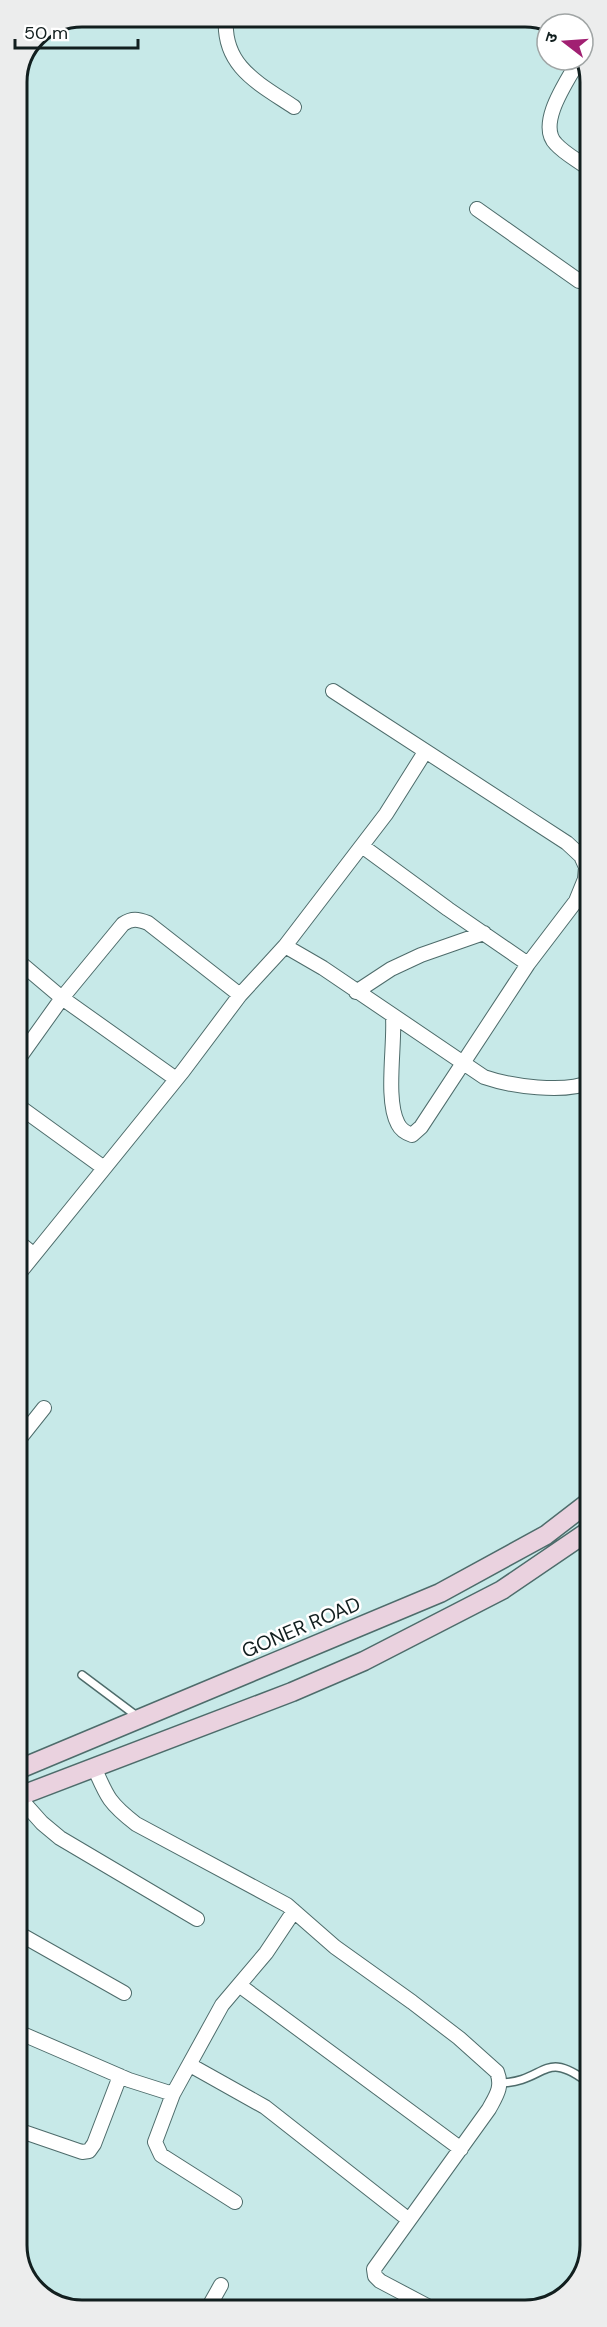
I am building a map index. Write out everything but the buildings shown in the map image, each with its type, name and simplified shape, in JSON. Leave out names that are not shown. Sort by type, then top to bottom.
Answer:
[{"type":"street","points":[[225,27],[225,34],[234,58],[251,78],[294,107]]},
{"type":"street","points":[[572,72],[553,108],[549,121],[549,132],[554,144],[580,163]]},
{"type":"street","points":[[477,209],[580,281]]},
{"type":"street","points":[[333,691],[567,843],[580,858]]},
{"type":"street","points":[[27,1264],[176,1079],[240,995],[285,946],[386,814],[425,752]]},
{"type":"street","points":[[362,846],[528,964]]},
{"type":"street","points":[[393,1017],[392,1107],[398,1125],[412,1135],[421,1127],[528,964],[576,901],[580,891]]},
{"type":"street","points":[[27,1047],[62,998],[123,924],[130,919],[148,923],[240,995]]},
{"type":"street","points":[[356,992],[391,969],[421,955],[484,933]]},
{"type":"street","points":[[285,946],[484,1077],[498,1082],[562,1089],[580,1084]]},
{"type":"street","points":[[27,968],[62,998],[176,1079]]},
{"type":"street","points":[[27,1112],[104,1168]]},
{"type":"street","points":[[27,1249],[34,1255]]},
{"type":"street","points":[[27,1430],[45,1408]]},
{"type":"street","name":"GONER ROAD","points":[[27,1766],[440,1593],[546,1535],[580,1509]]},
{"type":"street","points":[[27,1793],[292,1692],[364,1661],[502,1590],[580,1537]]},
{"type":"street","points":[[352,1630],[364,1661]]},
{"type":"street","points":[[94,1767],[114,1807],[136,1824],[287,1905],[334,1947],[459,2038],[497,2072],[500,2090],[461,2149],[376,2264],[375,2276],[380,2281],[416,2300]]},
{"type":"street","points":[[27,1806],[60,1838],[197,1919]]},
{"type":"street","points":[[235,2202],[161,2155],[155,2142],[173,2094],[222,2005],[266,1953],[294,1911]]},
{"type":"street","points":[[27,1938],[124,1993]]},
{"type":"street","points":[[239,1985],[461,2149]]},
{"type":"street","points":[[27,2036],[120,2076],[173,2094]]},
{"type":"street","points":[[190,2065],[265,2108],[409,2220]]},
{"type":"street","points":[[27,2133],[82,2152],[89,2151],[94,2144],[120,2076]]},
{"type":"street","points":[[213,2300],[221,2285]]},
{"type":"lane","points":[[82,1675],[140,1719]]},
{"type":"lane","points":[[500,2083],[515,2083],[551,2066],[560,2066],[580,2076]]}]
